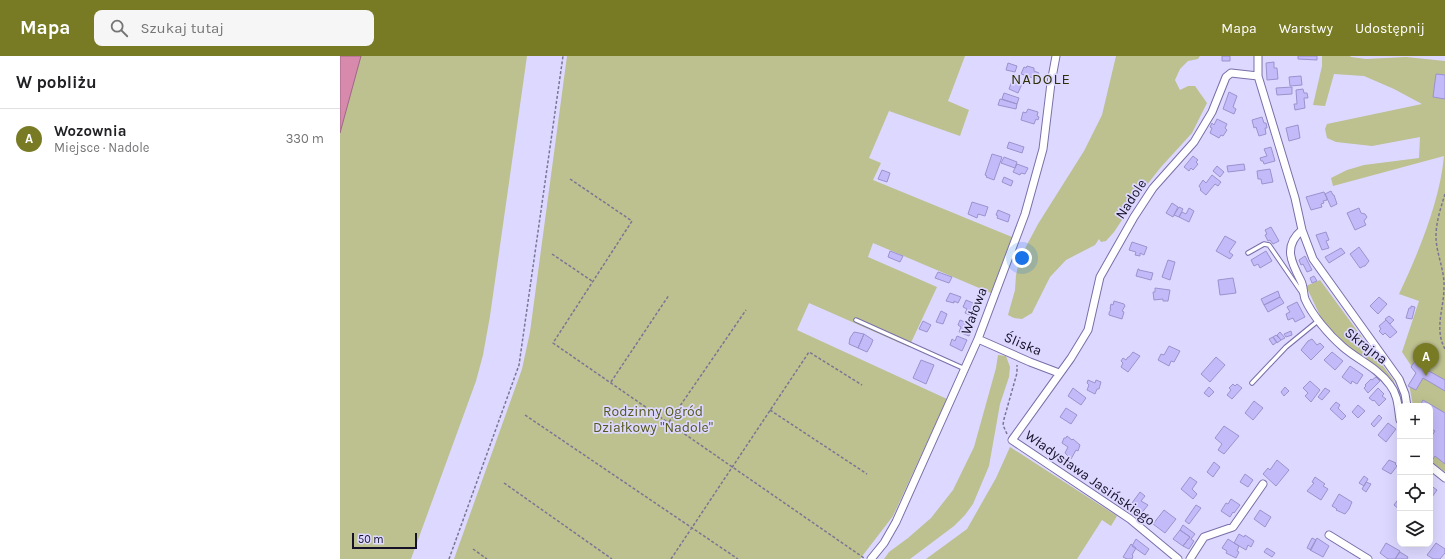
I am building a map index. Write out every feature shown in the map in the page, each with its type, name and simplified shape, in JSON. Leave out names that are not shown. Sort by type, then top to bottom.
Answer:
[{"type":"street","name":"Wałowa","points":[[871,559],[884,543],[896,522],[965,369],[978,339],[1025,214],[1043,149],[1056,56]]},
{"type":"street","points":[[1258,56],[1258,76],[1302,230],[1313,259],[1399,379],[1405,394],[1406,403]]},
{"type":"street","name":"Nadole","points":[[1059,372],[1088,330],[1100,277],[1115,249],[1153,188],[1194,142],[1212,112],[1226,77],[1231,73],[1258,76]]},
{"type":"street","name":"Skrajna","points":[[1302,230],[1294,236],[1290,249],[1292,263],[1303,285],[1304,298],[1331,336],[1343,347],[1380,373],[1391,386],[1398,399],[1398,403]]},
{"type":"street","name":"Śliska","points":[[978,339],[1014,355],[1059,372]]},
{"type":"street","name":"Władysława Jasińskiego","points":[[1059,372],[1012,440],[1130,519],[1178,559]]},
{"type":"street","points":[[1433,468],[1445,478]]},
{"type":"street","points":[[1190,559],[1204,538],[1233,526],[1263,484]]},
{"type":"street","points":[[1329,535],[1368,559]]},
{"type":"lane","name":"Skrajna","points":[[1248,253],[1264,244],[1269,245],[1304,298]]},
{"type":"lane","points":[[856,320],[965,369]]},
{"type":"lane","points":[[1252,383],[1286,347],[1319,320]]},
{"type":"path","points":[[449,559],[519,365],[563,56]]},
{"type":"path","points":[[570,179],[632,221],[553,343],[865,559]]},
{"type":"path","points":[[1445,194],[1437,224],[1436,237],[1444,273],[1444,293],[1440,322],[1442,343],[1445,349]]},
{"type":"path","points":[[552,254],[592,281]]},
{"type":"path","points":[[611,382],[669,295]]},
{"type":"path","points":[[669,422],[746,310]]},
{"type":"path","points":[[671,559],[809,352],[862,386]]},
{"type":"path","points":[[1014,355],[1017,373],[1005,410],[1003,425],[1006,433],[1014,439]]},
{"type":"path","points":[[770,410],[867,474]]},
{"type":"path","points":[[525,415],[738,559]]},
{"type":"path","points":[[504,483],[612,559]]},
{"type":"path","points":[[473,549],[487,559]]},
{"type":"green space","points":[[361,56],[527,56],[490,316],[483,355],[476,381],[411,559],[340,559],[340,133]]},
{"type":"green space","name":"Rodzinny Ogród Działkowy \"Nadole\"","points":[[567,56],[965,56],[948,101],[969,110],[960,136],[889,111],[869,158],[881,163],[873,180],[1012,237],[991,293],[873,243],[868,257],[937,287],[909,347],[809,303],[797,330],[947,399],[893,516],[860,559],[454,559],[522,369],[530,332]]},
{"type":"green space","points":[[1116,56],[1200,56],[1198,59],[1188,61],[1180,69],[1175,80],[1180,90],[1188,86],[1195,86],[1207,103],[1192,133],[1161,167],[1106,241],[1101,242],[1099,239],[1095,245],[1066,260],[1050,277],[1032,313],[1022,319],[1014,318],[1008,315],[1015,290],[1016,275],[1020,258],[1038,224],[1084,151],[1102,115]]},
{"type":"green space","points":[[1322,56],[1350,56],[1366,59],[1406,57],[1445,61],[1445,472],[1433,463],[1433,403],[1412,403],[1409,384],[1416,373],[1402,352],[1419,301],[1399,294],[1421,245],[1433,209],[1442,173],[1444,156],[1333,186],[1331,178],[1347,170],[1364,165],[1419,158],[1420,137],[1372,146],[1336,142],[1327,138],[1325,129],[1327,124],[1422,104],[1394,89],[1364,76],[1334,74],[1325,106],[1313,105],[1322,66]]},
{"type":"green space","points":[[1320,280],[1394,381],[1395,385],[1388,377],[1350,349],[1325,326],[1306,286]]},
{"type":"green space","points":[[998,355],[1006,356],[1010,367],[1009,377],[1000,404],[989,466],[973,504],[954,526],[910,559],[884,559],[889,552],[931,518],[953,490],[974,447],[996,368]]},
{"type":"green space","points":[[1010,447],[1117,516],[1111,526],[1102,520],[1077,559],[926,559],[967,529],[996,478]]},
{"type":"shaded area","points":[[340,56],[361,56],[340,133]]},
{"type":"building","points":[[1222,56],[1230,56],[1230,61],[1222,61]]},
{"type":"building","points":[[1298,56],[1317,56],[1317,60],[1298,59]]},
{"type":"building","points":[[1274,62],[1274,68],[1277,68],[1278,79],[1267,80],[1266,63]]},
{"type":"building","points":[[1008,63],[1017,66],[1015,72],[1006,70]]},
{"type":"building","points":[[1027,66],[1034,68],[1034,71],[1039,73],[1036,79],[1021,74],[1024,67],[1026,68]]},
{"type":"building","points":[[1436,74],[1445,75],[1445,99],[1433,97]]},
{"type":"building","points":[[1301,76],[1302,85],[1290,86],[1289,77]]},
{"type":"building","points":[[1012,81],[1022,84],[1018,93],[1009,89]]},
{"type":"building","points":[[1292,87],[1292,94],[1277,95],[1276,88]]},
{"type":"building","points":[[1303,89],[1304,93],[1307,93],[1308,98],[1304,98],[1305,108],[1295,110],[1294,104],[1297,104],[1296,90]]},
{"type":"building","points":[[1229,92],[1237,96],[1233,107],[1236,109],[1234,114],[1223,109]]},
{"type":"building","points":[[1004,93],[1019,98],[1017,104],[1002,99]]},
{"type":"building","points":[[1000,99],[1017,104],[1016,109],[998,105]]},
{"type":"building","points":[[1028,109],[1038,112],[1038,120],[1036,119],[1034,124],[1021,120],[1023,112],[1026,113]]},
{"type":"building","points":[[1262,117],[1267,128],[1265,128],[1266,134],[1259,136],[1256,127],[1254,128],[1252,120]]},
{"type":"building","points":[[1217,119],[1227,124],[1225,128],[1227,130],[1223,136],[1221,135],[1219,138],[1210,133],[1212,123],[1214,125]]},
{"type":"building","points":[[1298,125],[1300,138],[1289,141],[1286,128]]},
{"type":"building","points":[[1009,142],[1024,147],[1022,153],[1007,148]]},
{"type":"building","points":[[1271,147],[1275,161],[1264,164],[1260,158],[1267,156],[1264,149]]},
{"type":"building","points":[[992,154],[1002,157],[994,180],[986,177],[987,176],[985,175]]},
{"type":"building","points":[[1193,156],[1198,160],[1196,162],[1198,164],[1193,170],[1191,168],[1189,171],[1184,167]]},
{"type":"building","points":[[1004,157],[1017,162],[1015,168],[1001,163]]},
{"type":"building","points":[[1017,164],[1028,168],[1025,174],[1021,173],[1020,175],[1013,172]]},
{"type":"building","points":[[1244,164],[1245,170],[1228,172],[1227,166]]},
{"type":"building","points":[[1217,166],[1224,172],[1220,177],[1213,171]]},
{"type":"building","points":[[1270,169],[1273,182],[1262,184],[1261,179],[1258,179],[1257,171]]},
{"type":"building","points":[[882,170],[890,173],[887,182],[878,179]]},
{"type":"building","points":[[1212,175],[1221,182],[1218,186],[1215,184],[1206,195],[1200,190],[1201,189],[1199,186],[1203,180],[1206,183]]},
{"type":"building","points":[[1004,177],[1013,181],[1011,186],[1002,182]]},
{"type":"building","points":[[1331,191],[1337,204],[1331,207],[1325,194]]},
{"type":"building","points":[[1324,192],[1327,200],[1323,201],[1324,203],[1321,204],[1322,207],[1311,210],[1306,197]]},
{"type":"building","points":[[972,202],[988,207],[985,216],[978,214],[977,218],[968,214]]},
{"type":"building","points":[[1172,203],[1178,207],[1173,217],[1166,213]]},
{"type":"building","points":[[1179,207],[1183,209],[1179,217],[1174,215]]},
{"type":"building","points":[[1189,208],[1194,211],[1189,222],[1179,217],[1182,212],[1186,214]]},
{"type":"building","points":[[1359,208],[1361,213],[1365,214],[1367,217],[1364,221],[1366,225],[1355,230],[1347,213]]},
{"type":"building","points":[[998,210],[1010,215],[1008,222],[997,218],[998,216],[996,215]]},
{"type":"building","points":[[1271,227],[1279,241],[1273,244],[1270,240],[1268,241],[1265,235],[1267,234],[1265,230]]},
{"type":"building","points":[[1326,232],[1329,240],[1326,241],[1329,248],[1322,250],[1316,235]]},
{"type":"building","points":[[1225,236],[1236,242],[1229,252],[1233,255],[1230,259],[1216,251]]},
{"type":"building","points":[[1132,242],[1147,247],[1144,255],[1140,253],[1140,256],[1135,255],[1136,252],[1129,250]]},
{"type":"building","points":[[1359,247],[1369,261],[1365,266],[1360,268],[1350,254]]},
{"type":"building","points":[[1341,248],[1345,253],[1329,263],[1325,257]]},
{"type":"building","points":[[890,251],[903,256],[900,262],[888,257]]},
{"type":"building","points":[[1266,251],[1272,261],[1260,268],[1258,264],[1254,266],[1251,260]]},
{"type":"building","points":[[1305,256],[1312,270],[1307,272],[1299,260]]},
{"type":"building","points":[[1168,260],[1175,262],[1170,280],[1162,277]]},
{"type":"building","points":[[1138,269],[1153,273],[1151,280],[1136,276]]},
{"type":"building","points":[[938,272],[952,277],[949,283],[935,278]]},
{"type":"building","points":[[1314,276],[1317,281],[1312,283],[1310,278]]},
{"type":"building","points":[[1233,278],[1236,293],[1220,295],[1218,280]]},
{"type":"building","points":[[1155,288],[1170,290],[1168,301],[1163,301],[1163,299],[1154,300],[1153,292],[1155,292]]},
{"type":"building","points":[[1278,291],[1280,297],[1264,305],[1261,299]]},
{"type":"building","points":[[950,293],[961,297],[958,303],[954,301],[954,303],[946,301]]},
{"type":"building","points":[[1280,297],[1284,303],[1268,312],[1264,305]]},
{"type":"building","points":[[1379,297],[1387,304],[1378,314],[1370,306]]},
{"type":"building","points":[[966,300],[980,306],[975,317],[965,313],[967,309],[963,307]]},
{"type":"building","points":[[1114,301],[1124,304],[1125,306],[1122,311],[1124,312],[1122,319],[1109,315],[1111,304],[1113,305]]},
{"type":"building","points":[[1297,302],[1305,317],[1295,322],[1293,318],[1288,320],[1286,314],[1290,312],[1287,307]]},
{"type":"building","points":[[1411,306],[1415,307],[1412,319],[1406,318]]},
{"type":"building","points":[[941,311],[947,314],[943,324],[936,322]]},
{"type":"building","points":[[1389,316],[1394,320],[1390,324],[1385,319]]},
{"type":"building","points":[[960,320],[974,326],[969,336],[959,332],[961,327],[958,325]]},
{"type":"building","points":[[1386,320],[1397,332],[1390,338],[1385,333],[1383,335],[1379,331],[1381,329],[1379,326]]},
{"type":"building","points":[[923,321],[931,325],[927,332],[919,329]]},
{"type":"building","points":[[1291,331],[1292,335],[1286,337],[1284,334]]},
{"type":"building","points":[[854,332],[864,334],[858,348],[849,344],[850,338]]},
{"type":"building","points":[[1280,332],[1285,338],[1281,340],[1277,335]]},
{"type":"building","points":[[864,334],[873,340],[867,352],[858,348]]},
{"type":"building","points":[[1276,335],[1281,340],[1277,343],[1273,337]]},
{"type":"building","points":[[957,336],[967,340],[962,351],[950,345],[952,339],[955,341]]},
{"type":"building","points":[[1273,337],[1277,342],[1273,345],[1269,339]]},
{"type":"building","points":[[1312,339],[1317,345],[1320,343],[1324,347],[1311,360],[1301,350],[1308,341]]},
{"type":"building","points":[[1169,346],[1180,351],[1174,362],[1171,361],[1169,366],[1158,360],[1161,354],[1164,355]]},
{"type":"building","points":[[1133,352],[1140,356],[1128,372],[1121,367],[1123,363],[1121,361],[1123,358],[1126,360]]},
{"type":"building","points":[[1332,352],[1343,361],[1335,370],[1324,360]]},
{"type":"building","points":[[1216,357],[1225,365],[1210,382],[1201,374]]},
{"type":"building","points":[[921,360],[934,365],[926,384],[913,378]]},
{"type":"building","points":[[1415,361],[1421,365],[1420,366],[1445,380],[1445,391],[1423,378],[1416,390],[1408,386],[1416,373],[1411,367]]},
{"type":"building","points":[[1350,366],[1363,375],[1357,384],[1352,381],[1351,384],[1342,377]]},
{"type":"building","points":[[1376,377],[1380,381],[1368,393],[1364,388],[1366,386],[1365,385],[1371,379],[1372,380]]},
{"type":"building","points":[[1088,380],[1095,383],[1096,380],[1101,382],[1099,389],[1097,389],[1095,394],[1087,390],[1089,385],[1087,383]]},
{"type":"building","points":[[1310,381],[1320,390],[1311,402],[1305,396],[1308,393],[1303,388]]},
{"type":"building","points":[[1233,384],[1235,386],[1237,384],[1242,388],[1232,399],[1227,395],[1231,390],[1229,388]]},
{"type":"building","points":[[1209,387],[1214,392],[1209,397],[1204,393]]},
{"type":"building","points":[[1285,387],[1289,391],[1284,396],[1281,392]]},
{"type":"building","points":[[1073,388],[1086,398],[1081,405],[1068,396]]},
{"type":"building","points":[[1325,388],[1330,391],[1322,400],[1318,397]]},
{"type":"building","points":[[1378,388],[1384,394],[1382,396],[1386,399],[1379,406],[1374,400],[1373,401],[1369,398]]},
{"type":"building","points":[[1254,401],[1263,408],[1253,420],[1245,413]]},
{"type":"building","points":[[1336,402],[1340,405],[1338,408],[1346,416],[1342,420],[1330,409]]},
{"type":"building","points":[[1358,405],[1365,411],[1358,418],[1352,412]]},
{"type":"building","points":[[1433,406],[1445,413],[1445,464],[1435,456],[1433,459],[1433,434],[1435,431],[1433,430]]},
{"type":"building","points":[[1066,408],[1077,415],[1071,424],[1060,417]]},
{"type":"building","points":[[1379,415],[1382,418],[1374,427],[1371,424]]},
{"type":"building","points":[[1388,423],[1396,429],[1386,442],[1378,435]]},
{"type":"building","points":[[1224,426],[1239,436],[1224,454],[1218,450],[1222,444],[1215,438]]},
{"type":"building","points":[[1067,436],[1080,445],[1078,451],[1076,450],[1071,459],[1065,453],[1068,447],[1062,443],[1064,438]]},
{"type":"building","points":[[1277,460],[1289,470],[1276,486],[1263,474],[1268,468],[1270,470]]},
{"type":"building","points":[[1389,460],[1396,463],[1395,464],[1397,466],[1391,474],[1382,469]]},
{"type":"building","points":[[1214,462],[1220,467],[1213,477],[1207,472]]},
{"type":"building","points":[[1245,474],[1253,480],[1248,487],[1240,482]]},
{"type":"building","points":[[1364,476],[1368,479],[1364,486],[1359,483]]},
{"type":"building","points":[[1190,477],[1197,482],[1192,489],[1197,494],[1193,499],[1181,489]]},
{"type":"building","points":[[1315,477],[1325,484],[1323,486],[1328,489],[1321,500],[1307,491],[1314,483],[1312,482]]},
{"type":"building","points":[[1366,482],[1371,484],[1366,492],[1362,489]]},
{"type":"building","points":[[1433,487],[1437,490],[1433,496]]},
{"type":"building","points":[[1140,492],[1145,496],[1141,501],[1148,505],[1140,515],[1129,507]]},
{"type":"building","points":[[1339,494],[1352,502],[1345,514],[1336,510],[1337,509],[1332,506]]},
{"type":"building","points":[[1231,499],[1240,505],[1230,517],[1221,511],[1226,503],[1228,504]]},
{"type":"building","points":[[1196,505],[1201,508],[1189,524],[1185,521]]},
{"type":"building","points":[[1164,510],[1176,519],[1165,533],[1153,524]]},
{"type":"building","points":[[1260,510],[1271,517],[1265,527],[1254,519]]},
{"type":"building","points":[[1183,525],[1195,534],[1191,539],[1194,541],[1189,549],[1183,546],[1190,537],[1180,530]]},
{"type":"building","points":[[1180,530],[1190,537],[1183,546],[1173,539]]},
{"type":"building","points":[[1239,534],[1244,537],[1245,535],[1254,541],[1251,547],[1248,545],[1246,550],[1234,543]]},
{"type":"building","points":[[1312,538],[1316,540],[1311,550],[1307,548]]},
{"type":"building","points":[[1317,538],[1329,546],[1323,557],[1310,550]]},
{"type":"building","points":[[1136,539],[1149,549],[1145,555],[1132,546]]},
{"type":"building","points":[[1228,539],[1239,546],[1237,551],[1239,552],[1236,558],[1226,553],[1227,551],[1222,548]]},
{"type":"building","points":[[1386,543],[1400,551],[1395,559],[1388,559],[1380,553]]},
{"type":"building","points":[[1436,543],[1445,549],[1445,553],[1440,559],[1433,559],[1427,555]]},
{"type":"building","points":[[1131,544],[1136,548],[1132,555],[1132,559],[1127,559],[1123,557]]},
{"type":"building","points":[[1267,548],[1275,553],[1272,557],[1264,552]]},
{"type":"building","points":[[1400,552],[1408,557],[1407,559],[1395,559]]},
{"type":"place","name":"Wozownia","points":[[1426,376]]},
{"type":"district","name":"NADOLE","points":[[1041,79]]}]
